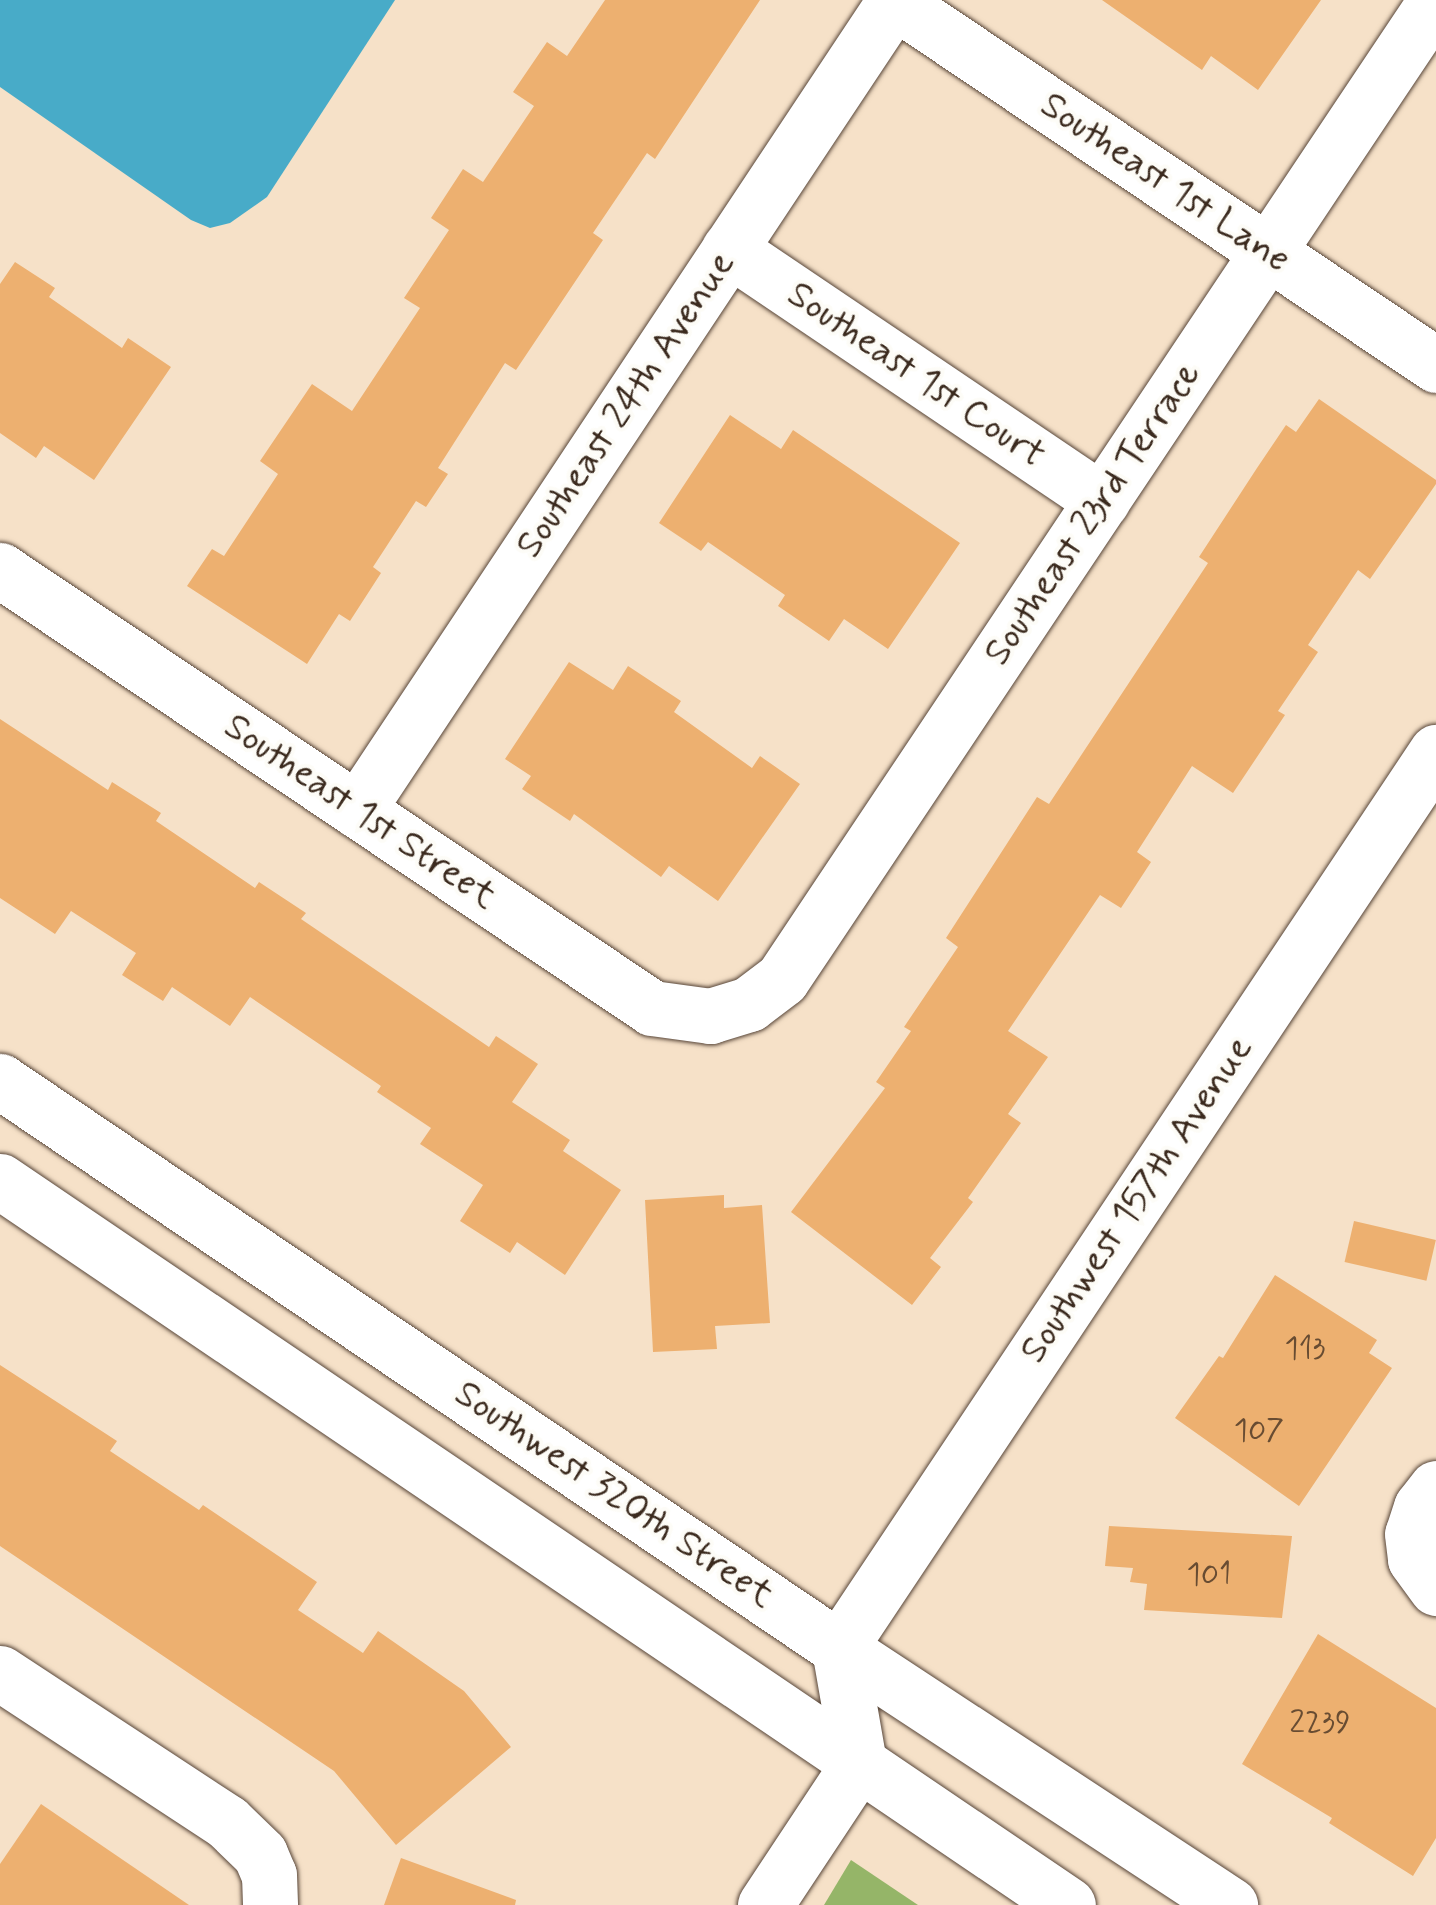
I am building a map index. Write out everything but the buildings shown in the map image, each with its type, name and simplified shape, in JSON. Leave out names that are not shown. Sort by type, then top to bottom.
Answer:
[{"type":"street","name":"Southeast 23rd Terrace","points":[[733,1010],[766,995],[782,980],[1436,0]]},
{"type":"street","name":"Southeast 1st Lane","points":[[894,1],[1436,365]]},
{"type":"street","name":"Southeast 24th Avenue","points":[[358,810],[894,1]]},
{"type":"street","name":"Southeast 1st Court","points":[[729,250],[1102,501]]},
{"type":"street","name":"Southeast 1st Street","points":[[0,570],[652,1008],[689,1016],[733,1010]]},
{"type":"street","name":"Southwest 157th Avenue","points":[[839,1648],[1436,752]]},
{"type":"street","name":"Southwest 320th Street","points":[[0,1081],[839,1648],[1230,1905]]},
{"type":"street","points":[[0,1181],[1068,1905]]},
{"type":"street","points":[[1436,1488],[1424,1501],[1412,1534],[1415,1559],[1436,1588]]},
{"type":"street","points":[[765,1905],[859,1763],[839,1648]]},
{"type":"street","points":[[0,1673],[228,1822],[260,1854],[269,1875],[270,1905]]},
{"type":"green space","points":[[851,1860],[918,1905],[824,1905]]},
{"type":"water","points":[[0,0],[395,0],[267,197],[230,223],[210,228],[191,220],[0,87]]}]
